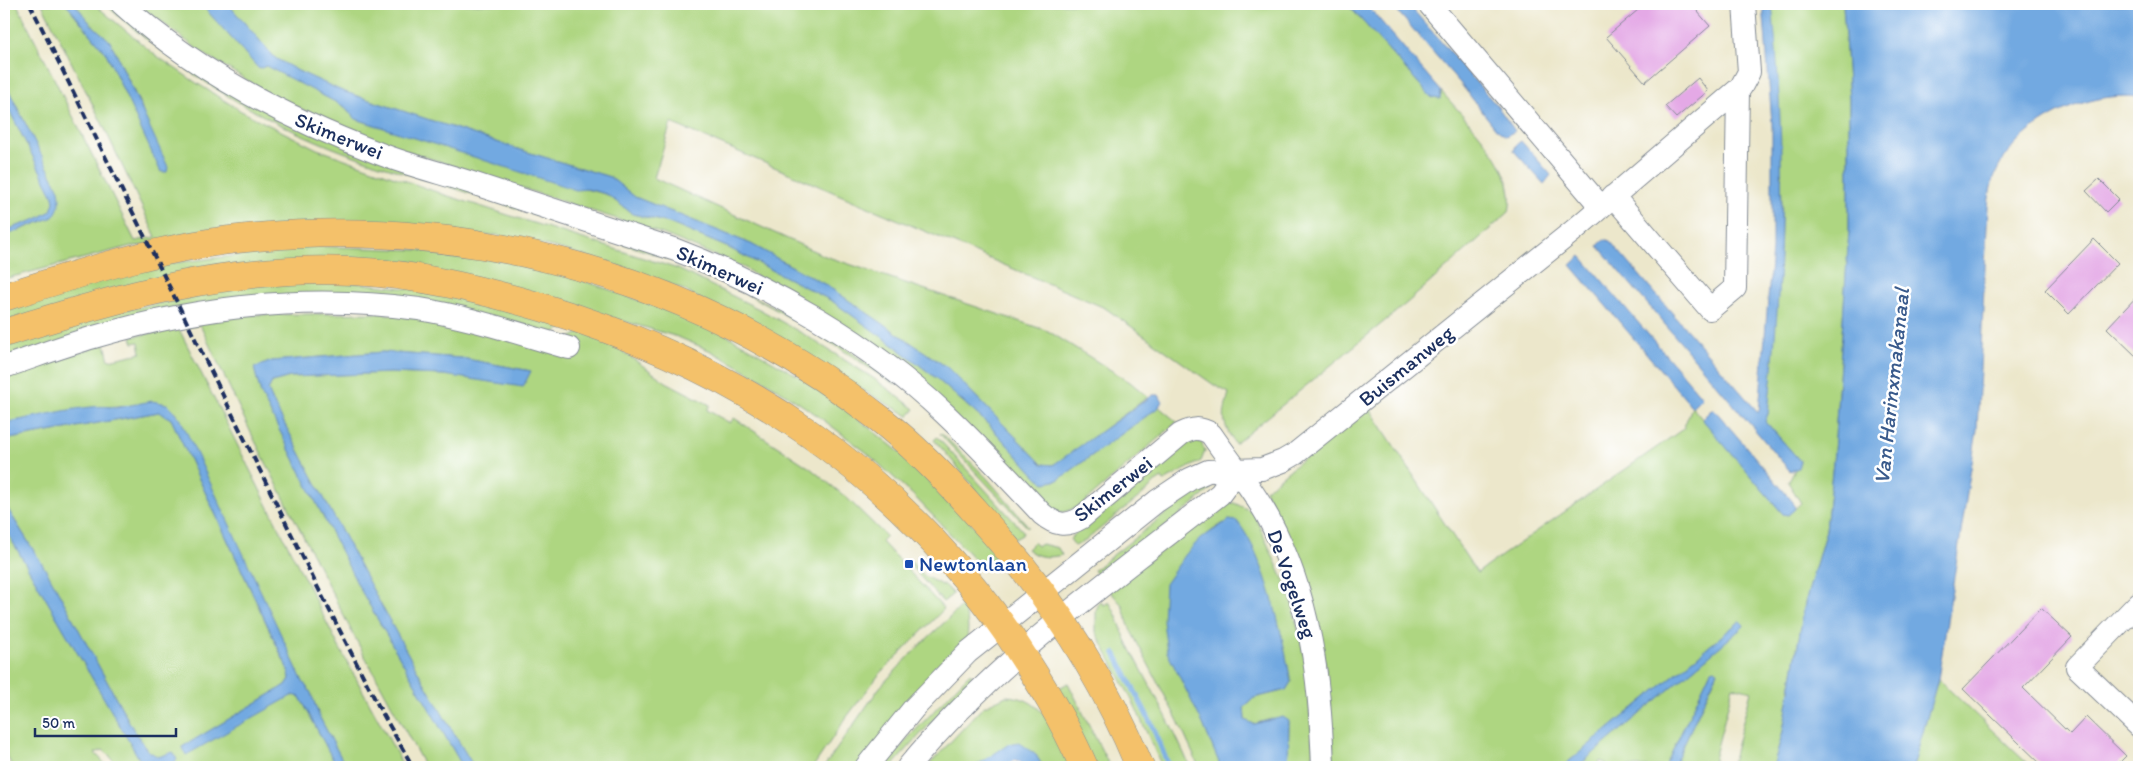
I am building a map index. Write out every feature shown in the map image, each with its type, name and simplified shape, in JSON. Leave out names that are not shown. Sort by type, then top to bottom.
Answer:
[{"type":"main road","points":[[4,297],[126,259],[204,244],[255,237],[349,233],[421,236],[506,249],[566,262],[621,278],[679,300],[722,320],[798,362],[881,420],[954,488],[1013,553],[1061,619],[1095,675],[1140,767]]},
{"type":"main road","points":[[4,333],[93,305],[147,291],[218,278],[302,271],[351,271],[417,277],[495,294],[586,321],[642,341],[748,393],[806,431],[847,461],[919,526],[974,588],[1001,624],[1052,703],[1084,767]]},
{"type":"street","name":"Skimerwei","points":[[122,4],[166,40],[200,64],[241,90],[298,120],[380,154],[711,263],[808,312],[877,359],[943,412],[1051,522],[1073,523],[1081,518],[1181,434],[1193,428],[1203,429],[1211,434],[1237,471]]},
{"type":"street","points":[[1428,4],[1607,202],[1710,309],[1735,288],[1738,90],[1746,80],[1749,72],[1744,4]]},
{"type":"street","name":"Buismanweg","points":[[1001,624],[1157,501],[1190,479],[1208,471],[1262,469],[1283,462],[1295,454],[1564,238],[1738,90]]},
{"type":"street","points":[[4,367],[93,337],[128,328],[200,312],[270,304],[342,302],[420,310],[493,326],[559,345],[586,321]]},
{"type":"street","points":[[908,767],[937,732],[1020,652],[1220,494],[1237,471]]},
{"type":"street","name":"De Vogelweg","points":[[1237,471],[1254,493],[1269,519],[1285,552],[1304,609],[1317,671],[1323,767]]},
{"type":"street","points":[[2139,603],[2077,667],[2139,726]]},
{"type":"street","points":[[866,767],[914,708],[940,680],[967,653],[1001,624]]},
{"type":"green space","points":[[4,4],[17,4],[135,241],[156,237],[103,125],[42,4],[66,4],[106,53],[161,172],[141,106],[114,49],[109,40],[90,23],[75,4],[94,4],[154,54],[195,82],[241,111],[317,149],[445,195],[678,269],[761,310],[805,335],[873,378],[915,409],[909,416],[684,290],[641,273],[558,248],[496,235],[131,246],[4,279],[4,236],[53,217],[59,190],[4,81]]},
{"type":"green space","points":[[105,4],[110,4],[136,28],[189,68],[689,264],[817,328],[896,384],[791,318],[741,291],[689,267],[658,255],[363,159],[285,127],[257,113],[204,81],[153,44]]},
{"type":"green space","points":[[138,4],[201,4],[259,69],[266,65],[345,107],[356,119],[580,188],[606,194],[633,214],[669,223],[729,248],[832,301],[936,378],[989,425],[1037,477],[1045,483],[1058,480],[1159,407],[1177,422],[1080,506],[1065,512],[1055,512],[986,441],[745,268],[663,234],[352,133],[268,93],[201,52]]},
{"type":"green space","points":[[228,4],[1347,4],[1432,98],[1441,96],[1441,91],[1477,131],[1499,162],[1506,179],[1510,195],[1509,212],[1408,302],[1235,444],[1224,420],[1229,393],[1214,385],[1105,308],[671,123],[654,178],[825,256],[1048,331],[1130,382],[1148,397],[1063,459],[1053,464],[1045,465],[948,368],[826,285],[751,244],[635,197],[610,177],[524,151],[342,91],[298,71],[275,58]]},
{"type":"green space","points":[[1772,4],[1843,4],[1849,99],[1849,231],[1834,452],[1826,530],[1805,603],[1783,731],[1773,767],[1731,767],[1751,691],[1733,686],[1712,767],[1673,767],[1718,672],[1711,670],[1665,767],[1605,767],[1607,764],[1600,761],[1597,767],[1577,767],[1743,627],[1744,625],[1740,621],[1562,767],[1334,767],[1326,671],[1318,623],[1305,576],[1265,490],[1368,406],[1477,573],[1683,429],[1692,407],[1783,514],[1788,515],[1801,503],[1788,482],[1800,461],[1765,421],[1768,414],[1779,278],[1782,200]]},
{"type":"green space","points":[[4,100],[53,196],[54,202],[51,211],[37,219],[4,231]]},
{"type":"green space","points":[[310,246],[445,251],[551,269],[711,326],[821,389],[918,467],[1000,553],[982,567],[914,496],[866,452],[814,413],[767,382],[711,351],[678,337],[592,312],[389,262],[4,322],[4,308],[146,266],[258,253],[258,250]]},
{"type":"green space","points":[[348,282],[429,291],[567,325],[552,334],[350,294],[4,358],[4,345],[105,314],[249,285]]},
{"type":"green space","points":[[379,313],[568,339],[583,331],[612,344],[666,382],[710,405],[707,410],[730,423],[734,418],[810,468],[848,499],[886,536],[881,541],[944,609],[878,676],[846,718],[813,767],[474,767],[397,633],[268,390],[272,382],[290,377],[390,373],[444,375],[531,371],[461,358],[383,352],[272,361],[254,368],[261,394],[359,587],[463,767],[425,767],[354,636],[252,435],[200,325],[179,329],[339,647],[404,767],[346,767],[319,716],[311,693],[303,682],[176,412],[138,406],[111,406],[4,423],[4,377],[105,344],[109,360],[141,353],[139,342],[133,343],[131,337],[245,315]]},
{"type":"green space","points":[[159,412],[171,419],[289,672],[290,679],[286,685],[182,747],[284,698],[296,695],[300,697],[337,767],[168,767],[177,760],[152,756],[133,729],[49,575],[4,503],[4,440]]},
{"type":"green space","points":[[940,434],[986,477],[1028,528]]},
{"type":"green space","points":[[937,437],[1023,531],[1022,535],[1015,539],[934,440]]},
{"type":"green space","points":[[1194,437],[1201,442],[1205,451],[1201,461],[1164,481],[1162,478],[1154,483],[1085,541],[1075,546],[1070,539],[1076,533]]},
{"type":"green space","points":[[1205,483],[1210,486],[1210,490],[1101,580],[1094,570]]},
{"type":"green space","points":[[1226,503],[1234,503],[1253,512],[1289,592],[1306,662],[1314,767],[1288,767],[1289,722],[1271,719],[1254,724],[1245,720],[1244,707],[1254,698],[1286,690],[1291,682],[1269,592],[1258,559],[1244,531],[1229,520],[1200,541],[1177,569],[1203,724],[1221,767],[1199,767],[1178,721],[1130,629],[1122,605],[1109,590]]},
{"type":"green space","points":[[4,527],[144,767],[118,767],[103,750],[95,753],[108,767],[4,767],[11,764],[4,750]]},
{"type":"green space","points":[[1034,542],[1037,546],[1042,544],[1058,548],[1062,555],[1053,557],[1039,556],[1027,549]]},
{"type":"green space","points":[[911,562],[926,577],[946,587],[953,594],[943,602],[909,564]]},
{"type":"green space","points":[[1100,601],[1104,605],[1109,602],[1112,607],[1128,644],[1168,720],[1190,767],[1162,767],[1134,704],[1096,632],[1096,610]]},
{"type":"green space","points":[[962,606],[968,624],[966,644],[859,767],[824,767],[880,687],[918,647]]},
{"type":"green space","points":[[970,673],[973,676],[891,767],[884,767],[910,736]]},
{"type":"green space","points":[[1938,679],[2031,767],[1913,767]]},
{"type":"green space","points":[[1068,683],[1110,767],[1094,767],[1055,690]]},
{"type":"green space","points":[[1006,696],[1020,698],[1031,703],[1041,711],[1055,731],[1072,767],[1043,767],[1036,755],[982,762],[974,767],[927,767],[983,707]]},
{"type":"water","points":[[66,4],[75,4],[90,23],[109,40],[168,167],[167,172],[161,172],[106,53]]},
{"type":"water","points":[[201,4],[228,4],[275,58],[342,91],[524,151],[610,177],[635,197],[751,244],[826,285],[948,368],[1042,464],[1053,465],[1153,395],[1159,395],[1162,401],[1159,407],[1058,480],[1045,483],[1037,477],[989,425],[936,378],[832,301],[729,248],[669,223],[633,214],[606,194],[587,189],[576,190],[356,119],[345,107],[266,66],[259,69]]},
{"type":"water","points":[[1347,4],[1366,4],[1441,91],[1440,99],[1432,98]]},
{"type":"water","points":[[1391,4],[1408,4],[1498,107],[1515,131],[1506,136],[1496,129],[1460,83]]},
{"type":"water","points":[[1763,4],[1772,4],[1778,72],[1781,175],[1781,244],[1777,312],[1768,414],[1765,421],[1800,461],[1798,468],[1790,471],[1598,246],[1604,239],[1610,241],[1757,411],[1759,411],[1772,249],[1772,124]]},
{"type":"water","name":"Van Harinxmakanaal","points":[[1843,4],[2139,4],[2139,97],[2118,96],[2095,100],[2073,106],[2052,116],[2032,129],[2015,145],[2001,163],[1992,183],[1988,206],[1977,430],[1938,679],[1913,767],[1773,767],[1783,731],[1805,603],[1826,530],[1834,452],[1849,231],[1849,99]]},
{"type":"water","points":[[4,81],[59,190],[60,198],[59,207],[53,217],[4,236],[4,231],[37,219],[51,211],[54,202],[53,196],[4,100]]},
{"type":"water","points":[[1521,141],[1551,175],[1544,184],[1514,151],[1516,145]]},
{"type":"water","points":[[1581,256],[1702,397],[1692,407],[1571,265]]},
{"type":"water","points":[[383,352],[461,358],[531,371],[523,387],[444,375],[390,373],[290,377],[272,382],[268,390],[397,633],[474,767],[463,767],[359,587],[261,394],[254,368],[272,361]]},
{"type":"water","points":[[152,401],[167,404],[180,418],[303,682],[311,693],[319,716],[346,767],[337,767],[300,697],[293,695],[186,755],[182,747],[286,685],[290,679],[289,671],[171,419],[159,412],[4,440],[4,423],[61,411],[106,406],[115,408]]},
{"type":"water","points":[[1713,408],[1793,502],[1795,509],[1788,515],[1783,514],[1702,419]]},
{"type":"water","points":[[4,503],[49,575],[133,729],[147,750],[158,757],[173,752],[177,760],[168,767],[144,767],[4,527]]},
{"type":"water","points":[[1229,520],[1237,521],[1257,555],[1278,620],[1291,682],[1286,690],[1254,698],[1244,707],[1245,720],[1254,724],[1283,717],[1289,721],[1288,767],[1221,767],[1203,724],[1167,652],[1163,621],[1165,584],[1186,554],[1200,539]]},
{"type":"water","points":[[1740,621],[1744,625],[1743,627],[1577,767],[1562,767]]},
{"type":"water","points":[[1711,670],[1718,671],[1673,767],[1665,767]]},
{"type":"water","points":[[1019,742],[1036,755],[1043,767],[1026,767],[1015,760],[1003,767],[974,767],[1009,744]]},
{"type":"building","points":[[1645,4],[1691,4],[1710,26],[1645,82],[1606,37]]},
{"type":"building","points":[[1698,78],[1708,91],[1676,118],[1665,106]]},
{"type":"building","points":[[2099,179],[2119,199],[2106,212],[2086,191]]},
{"type":"building","points":[[2094,239],[2118,263],[2069,314],[2045,290]]},
{"type":"building","points":[[2139,294],[2139,359],[2107,328]]},
{"type":"building","points":[[2041,608],[2072,637],[2023,688],[2070,734],[2086,717],[2126,756],[2115,767],[2044,767],[1963,689]]},
{"type":"waterway","points":[[1115,653],[1152,725],[1169,767]]},
{"type":"railway","points":[[30,4],[315,582],[380,709],[413,767]]},
{"type":"place","name":"Newtonlaan","points":[[909,564]]}]
